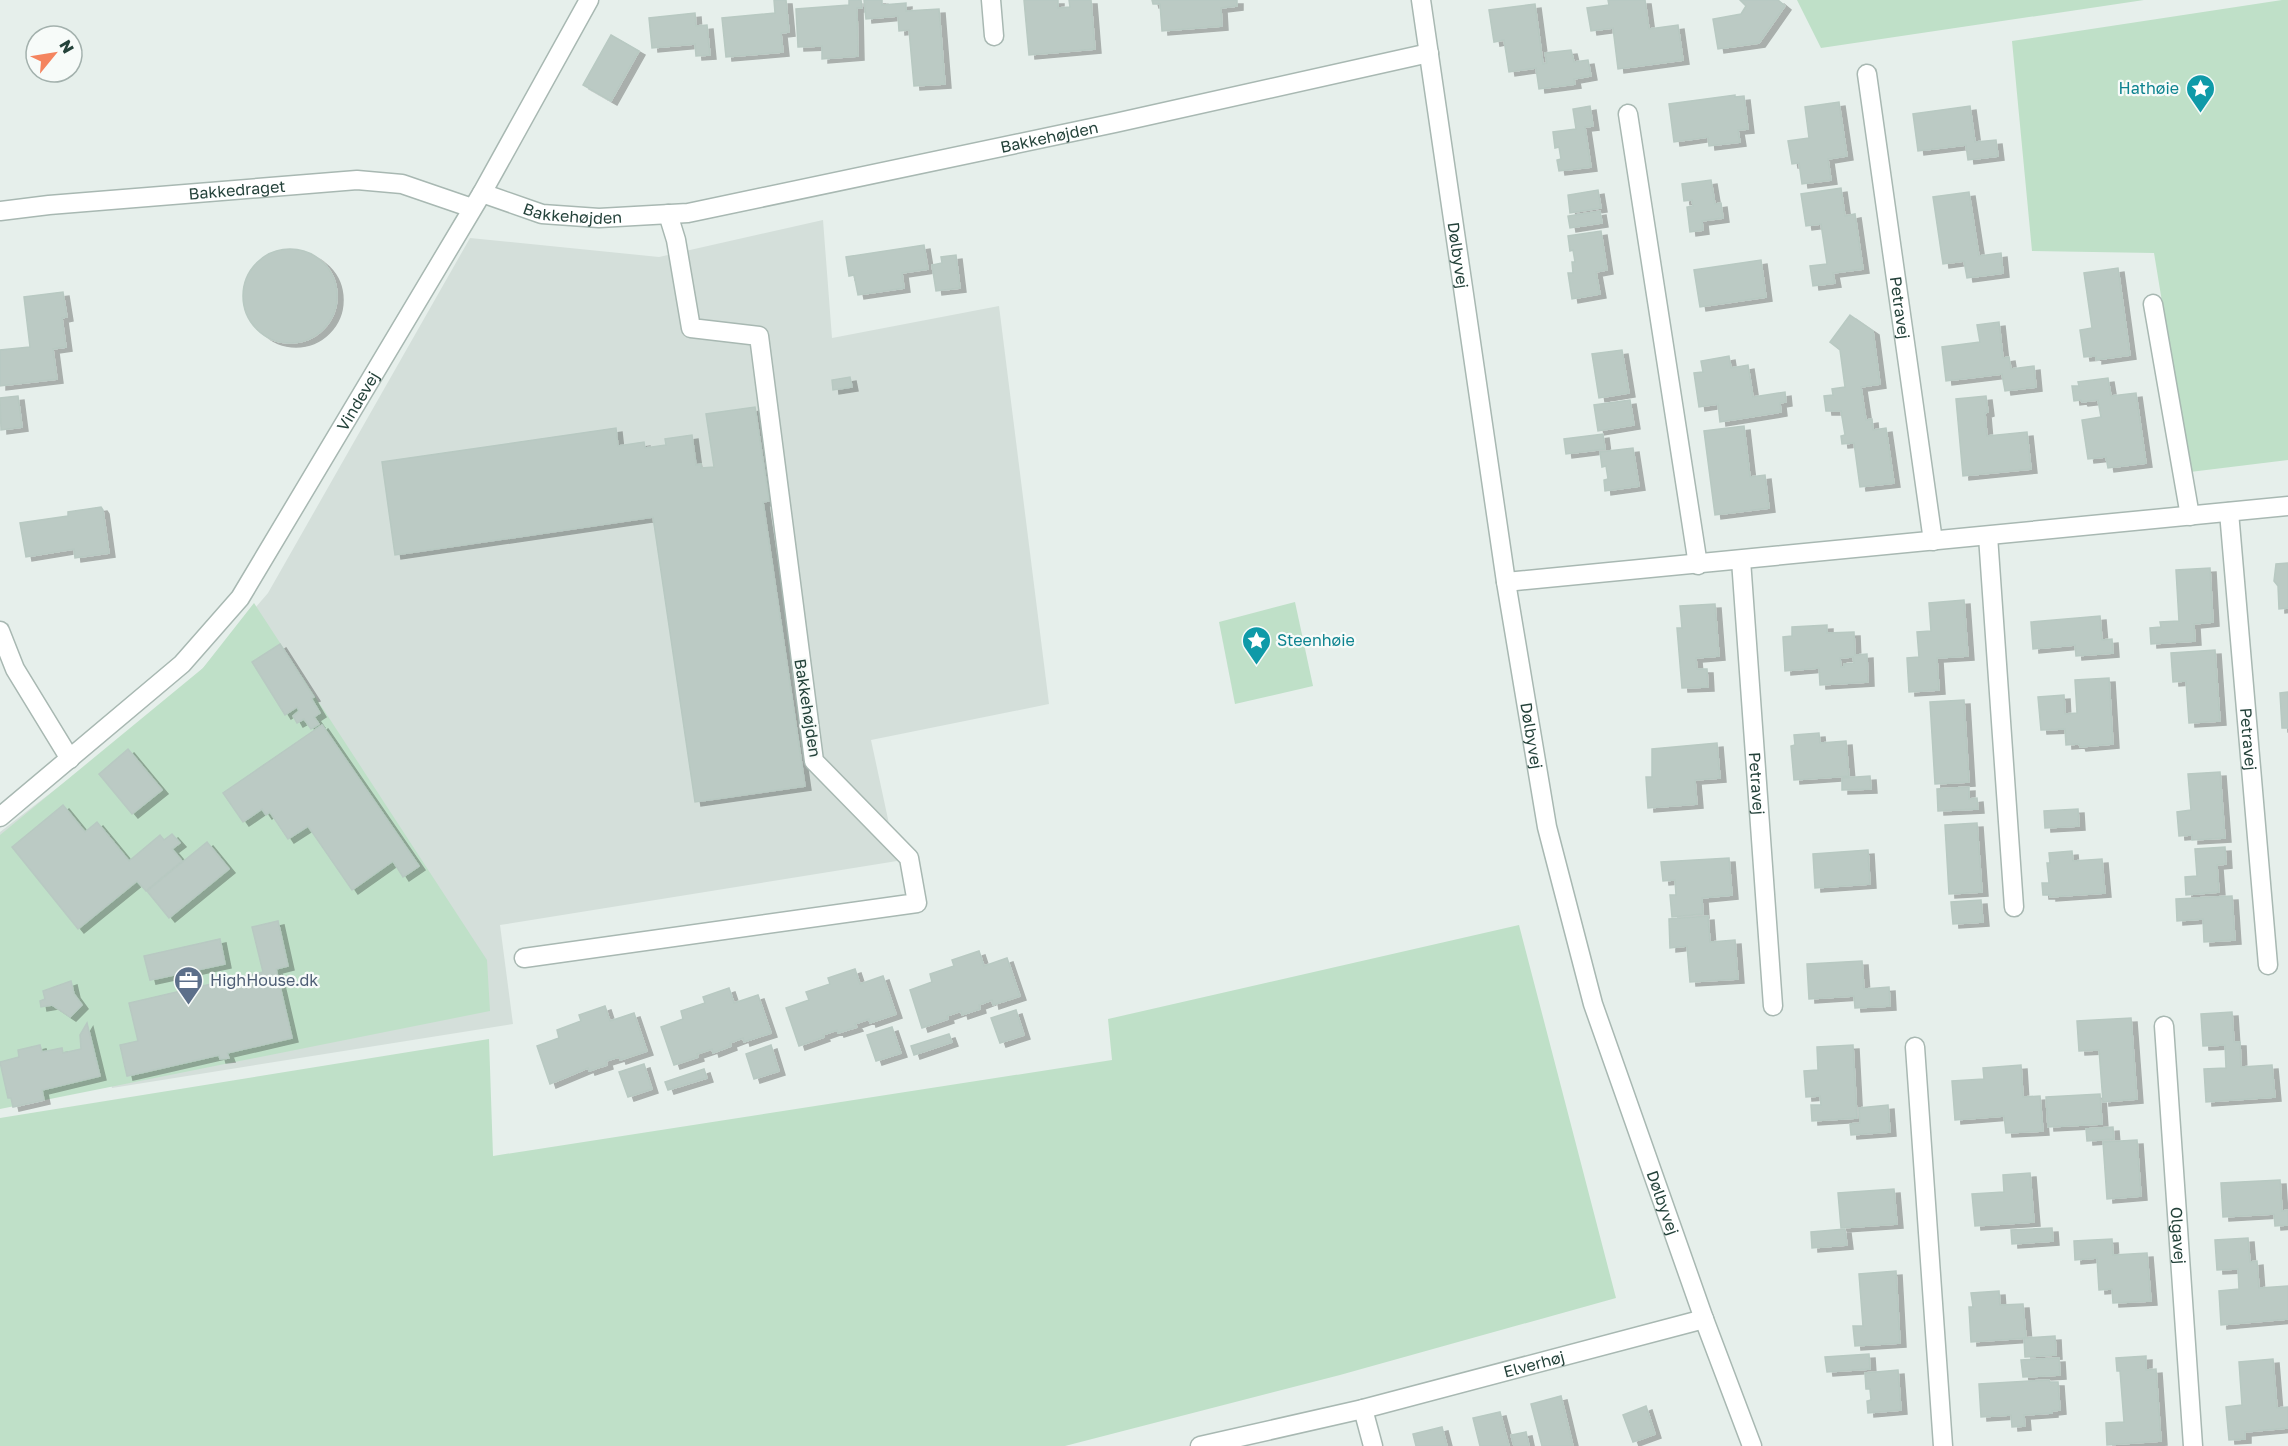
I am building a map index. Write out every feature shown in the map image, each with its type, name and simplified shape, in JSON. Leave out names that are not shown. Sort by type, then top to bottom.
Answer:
[{"type":"street","name":"Vindevej","points":[[0,818],[182,664],[240,598],[482,193],[589,0]]},
{"type":"street","points":[[991,0],[994,36]]},
{"type":"street","name":"Dølbyvej","points":[[1421,0],[1506,582],[1546,827],[1593,1004],[1704,1319],[1752,1446]]},
{"type":"street","name":"Bakkehøjden","points":[[482,193],[542,214],[599,218],[688,213],[1429,53]]},
{"type":"street","name":"Petravej","points":[[1867,74],[1933,542]]},
{"type":"street","points":[[1628,114],[1698,565]]},
{"type":"street","name":"Bakkedraget","points":[[0,211],[357,180],[402,184],[472,208]]},
{"type":"street","name":"Bakkehøjden","points":[[524,958],[917,903],[909,858],[814,761],[759,336],[691,328],[676,240],[668,214]]},
{"type":"street","points":[[2153,304],[2190,516]]},
{"type":"street","points":[[1506,582],[2288,506]]},
{"type":"street","name":"Petravej","points":[[2229,512],[2268,965]]},
{"type":"street","points":[[1988,536],[2014,907]]},
{"type":"street","name":"Petravej","points":[[1742,560],[1773,1006]]},
{"type":"street","points":[[0,631],[15,669],[70,759]]},
{"type":"street","name":"Olgavej","points":[[2164,1026],[2193,1446]]},
{"type":"street","points":[[1915,1047],[1943,1446]]},
{"type":"street","name":"Elverhøj","points":[[1200,1446],[1363,1408],[1704,1319]]},
{"type":"street","points":[[1363,1408],[1373,1446]]},
{"type":"shaded area","points":[[823,220],[832,338],[999,306],[1049,704],[871,740],[897,861],[500,925],[513,1024],[112,1088],[91,991],[0,883],[0,832],[183,691],[268,593],[470,238],[659,257]]},
{"type":"green space","points":[[1797,0],[2144,0],[1821,48]]},
{"type":"green space","points":[[2288,0],[2288,460],[2190,472],[2154,253],[2032,251],[2012,41]]},
{"type":"green space","points":[[1295,602],[1313,686],[1235,704],[1219,622]]},
{"type":"green space","points":[[254,603],[487,960],[490,1011],[0,1109],[0,835],[203,668]]},
{"type":"green space","points":[[1519,925],[1616,1298],[1340,1375],[1065,1446],[0,1446],[0,1118],[489,1039],[493,1156],[1112,1060],[1108,1019]]},
{"type":"building","points":[[774,0],[786,0],[789,32],[781,33],[783,52],[726,57],[722,18],[775,13]]},
{"type":"building","points":[[849,0],[861,0],[862,8],[857,8],[858,56],[822,59],[822,46],[798,47],[796,9],[849,5]]},
{"type":"building","points":[[864,0],[882,0],[882,5],[906,3],[906,11],[939,9],[945,84],[914,86],[909,30],[899,31],[898,16],[866,19]]},
{"type":"building","points":[[1024,0],[1058,0],[1058,8],[1070,7],[1069,0],[1091,0],[1095,49],[1029,55]]},
{"type":"building","points":[[1152,0],[1237,0],[1237,6],[1221,8],[1222,26],[1162,31],[1160,4],[1153,4]]},
{"type":"building","points":[[1608,0],[1645,0],[1649,29],[1678,25],[1683,60],[1618,69],[1613,28],[1591,31],[1587,8],[1609,5]]},
{"type":"building","points":[[1740,0],[1778,0],[1785,6],[1759,43],[1718,49],[1713,19],[1741,14],[1746,6]]},
{"type":"building","points":[[1535,4],[1543,64],[1547,63],[1545,53],[1571,50],[1574,62],[1588,60],[1591,76],[1574,79],[1575,84],[1539,89],[1536,68],[1509,72],[1504,40],[1494,42],[1489,10]]},
{"type":"building","points":[[695,13],[696,26],[707,25],[710,55],[696,56],[695,44],[652,48],[649,18]]},
{"type":"building","points":[[611,35],[639,51],[611,101],[583,85]]},
{"type":"building","points":[[1735,95],[1735,97],[1744,96],[1748,129],[1738,130],[1740,142],[1709,146],[1708,137],[1674,142],[1669,104]]},
{"type":"building","points":[[1839,102],[1847,156],[1828,159],[1831,180],[1802,184],[1799,163],[1792,164],[1788,141],[1809,138],[1805,107]]},
{"type":"building","points":[[1590,106],[1593,126],[1585,127],[1591,167],[1559,171],[1557,160],[1561,159],[1559,147],[1555,148],[1553,132],[1576,129],[1573,109]]},
{"type":"building","points":[[1970,106],[1975,142],[1996,140],[1998,156],[1968,160],[1966,145],[1918,151],[1913,114]]},
{"type":"building","points":[[1711,180],[1715,204],[1721,203],[1723,218],[1702,221],[1703,230],[1690,232],[1687,207],[1693,206],[1692,200],[1684,201],[1682,184]]},
{"type":"building","points":[[1841,188],[1845,216],[1855,214],[1863,269],[1833,273],[1835,283],[1813,286],[1810,266],[1827,264],[1821,224],[1806,226],[1801,194]]},
{"type":"building","points":[[1598,190],[1601,208],[1570,213],[1568,195]]},
{"type":"building","points":[[1969,192],[1979,256],[2001,253],[2003,273],[1967,278],[1964,261],[1943,264],[1933,197]]},
{"type":"building","points":[[1600,211],[1602,223],[1570,228],[1568,216]]},
{"type":"building","points":[[1601,231],[1607,270],[1596,272],[1600,294],[1572,299],[1568,273],[1573,273],[1572,262],[1575,262],[1573,250],[1570,251],[1568,236]]},
{"type":"building","points":[[924,245],[928,269],[902,273],[904,288],[858,295],[854,275],[849,276],[846,257]]},
{"type":"building","points":[[290,249],[308,253],[323,263],[333,278],[337,296],[333,314],[323,329],[308,339],[290,343],[272,339],[257,329],[247,314],[243,296],[247,278],[257,263],[272,253]]},
{"type":"building","points":[[956,255],[960,288],[936,291],[932,265],[942,263],[941,257]]},
{"type":"building","points":[[1761,260],[1766,297],[1700,307],[1694,270]]},
{"type":"building","points":[[2118,268],[2130,355],[2096,360],[2096,356],[2084,357],[2080,330],[2092,328],[2084,273]]},
{"type":"building","points":[[63,292],[67,317],[62,318],[66,347],[53,349],[57,379],[0,386],[0,350],[30,347],[24,297]]},
{"type":"building","points":[[1850,315],[1873,331],[1880,384],[1861,387],[1866,420],[1872,419],[1873,430],[1886,428],[1894,483],[1860,487],[1854,443],[1842,444],[1841,436],[1845,435],[1841,411],[1826,411],[1824,396],[1833,395],[1832,389],[1845,387],[1840,350],[1830,342]]},
{"type":"building","points":[[1999,322],[2003,358],[2009,357],[2011,369],[2034,366],[2036,387],[2005,391],[2002,374],[1946,381],[1942,347],[1980,342],[1977,325]]},
{"type":"building","points":[[1622,350],[1629,393],[1599,398],[1592,354]]},
{"type":"building","points":[[1729,356],[1731,368],[1748,365],[1753,397],[1785,392],[1786,402],[1780,403],[1781,412],[1720,422],[1718,404],[1699,407],[1694,373],[1703,372],[1701,361]]},
{"type":"building","points":[[850,377],[852,387],[833,390],[832,380]]},
{"type":"building","points":[[2108,378],[2111,396],[2136,393],[2146,463],[2108,468],[2106,457],[2088,459],[2082,420],[2101,417],[2098,400],[2074,401],[2072,386],[2079,386],[2078,382]]},
{"type":"building","points":[[18,396],[22,427],[1,430],[0,398]]},
{"type":"building","points":[[1986,396],[1987,436],[2027,432],[2031,469],[1963,476],[1956,399]]},
{"type":"building","points":[[1630,400],[1634,425],[1598,431],[1594,405]]},
{"type":"building","points":[[755,407],[769,501],[763,502],[805,786],[695,802],[653,517],[395,555],[382,462],[616,428],[618,446],[644,442],[645,448],[666,445],[665,439],[692,435],[696,465],[701,464],[701,468],[714,467],[706,414]]},
{"type":"building","points":[[1744,426],[1750,477],[1765,475],[1769,508],[1715,515],[1704,431]]},
{"type":"building","points":[[1603,434],[1605,449],[1566,454],[1564,439]]},
{"type":"building","points":[[1633,448],[1639,486],[1605,491],[1604,480],[1608,479],[1606,466],[1602,467],[1600,452]]},
{"type":"building","points":[[101,507],[109,553],[75,558],[74,549],[26,557],[20,523],[68,516],[68,512]]},
{"type":"building","points":[[2288,563],[2288,608],[2279,609],[2278,586],[2274,581],[2276,564]]},
{"type":"building","points":[[2210,568],[2213,622],[2194,624],[2195,641],[2151,644],[2150,628],[2161,627],[2160,622],[2179,621],[2176,570]]},
{"type":"building","points":[[1964,600],[1968,656],[1937,658],[1939,690],[1909,692],[1907,658],[1919,657],[1917,632],[1931,631],[1929,603]]},
{"type":"building","points":[[1715,604],[1719,656],[1696,658],[1697,669],[1707,669],[1708,687],[1682,688],[1677,628],[1682,628],[1680,606]]},
{"type":"building","points":[[2100,616],[2102,640],[2112,639],[2113,653],[2076,656],[2075,645],[2033,649],[2031,622]]},
{"type":"building","points":[[1827,625],[1827,633],[1854,632],[1855,655],[1867,654],[1868,682],[1820,685],[1819,668],[1785,671],[1783,637],[1792,636],[1792,627]],"holes":[[[1853,657],[1854,663],[1844,664],[1844,667],[1841,667],[1840,658]]]},
{"type":"building","points":[[280,644],[314,697],[311,698],[320,713],[314,717],[319,724],[311,729],[304,719],[297,723],[293,716],[299,711],[297,707],[285,715],[252,662]]},
{"type":"building","points":[[2215,650],[2220,721],[2189,723],[2186,681],[2173,682],[2171,653]]},
{"type":"building","points":[[2109,678],[2113,744],[2080,747],[2079,744],[2066,745],[2065,729],[2041,730],[2038,697],[2064,695],[2065,714],[2077,713],[2075,680]]},
{"type":"building","points":[[2288,692],[2288,728],[2282,728],[2280,693]]},
{"type":"building","points":[[1964,700],[1969,782],[1935,784],[1930,702]]},
{"type":"building","points":[[322,725],[419,866],[403,877],[393,861],[352,890],[308,826],[288,839],[270,812],[266,815],[262,809],[243,822],[223,793]]},
{"type":"building","points":[[1819,733],[1820,743],[1846,741],[1849,776],[1794,780],[1791,746],[1795,745],[1794,735]]},
{"type":"building","points":[[1717,743],[1720,778],[1695,780],[1697,804],[1648,808],[1646,777],[1652,777],[1652,749]]},
{"type":"building","points":[[128,749],[162,790],[132,814],[99,774]]},
{"type":"building","points":[[2220,772],[2225,838],[2192,840],[2192,835],[2179,836],[2177,812],[2191,810],[2188,774]]},
{"type":"building","points":[[1870,776],[1871,789],[1842,790],[1842,778]]},
{"type":"building","points":[[1969,787],[1969,799],[1977,798],[1978,809],[1938,811],[1937,789]]},
{"type":"building","points":[[63,805],[85,832],[97,822],[129,861],[160,835],[164,840],[172,834],[180,843],[172,849],[182,861],[146,891],[137,881],[78,929],[12,847]]},
{"type":"building","points":[[2078,809],[2079,826],[2045,828],[2044,811]]},
{"type":"building","points":[[1977,823],[1982,892],[1949,894],[1945,825]]},
{"type":"building","points":[[207,842],[229,869],[169,918],[147,891]]},
{"type":"building","points":[[2225,847],[2226,864],[2217,865],[2219,892],[2186,895],[2185,877],[2197,876],[2195,849]]},
{"type":"building","points":[[1868,850],[1870,884],[1815,888],[1813,854]]},
{"type":"building","points":[[2072,851],[2073,861],[2102,859],[2105,893],[2050,897],[2050,895],[2043,895],[2042,883],[2049,883],[2047,863],[2050,863],[2049,853]]},
{"type":"building","points":[[1729,858],[1732,895],[1702,898],[1703,914],[1672,917],[1670,895],[1676,895],[1675,880],[1663,881],[1661,862]]},
{"type":"building","points":[[2232,896],[2235,940],[2204,942],[2203,919],[2177,921],[2176,899]]},
{"type":"building","points":[[1981,900],[1983,922],[1953,924],[1951,902]]},
{"type":"building","points":[[1708,916],[1710,942],[1735,940],[1738,979],[1690,982],[1687,946],[1670,948],[1669,919]]},
{"type":"building","points":[[278,921],[288,966],[276,969],[292,1038],[227,1053],[229,1058],[220,1059],[219,1055],[127,1076],[120,1045],[138,1041],[129,1003],[263,972],[252,927]]},
{"type":"building","points":[[220,939],[225,964],[150,980],[144,956]]},
{"type":"building","points":[[979,951],[984,966],[1007,958],[1020,996],[993,1005],[992,1000],[979,1005],[980,1009],[962,1015],[961,1011],[947,1016],[948,1019],[922,1028],[910,990],[932,982],[930,974],[954,966],[952,960]]},
{"type":"building","points":[[1862,961],[1864,989],[1889,987],[1890,1006],[1855,1008],[1854,996],[1809,999],[1807,964]]},
{"type":"building","points":[[855,969],[860,984],[883,976],[896,1014],[870,1023],[869,1019],[855,1024],[857,1027],[838,1033],[837,1030],[799,1046],[786,1008],[809,1000],[806,992],[830,984],[828,978]]},
{"type":"building","points":[[71,981],[74,994],[82,1005],[70,1017],[52,1005],[41,1007],[40,1001],[45,999],[43,991]]},
{"type":"building","points":[[729,988],[734,1003],[758,995],[771,1033],[744,1042],[743,1038],[730,1043],[731,1046],[713,1053],[712,1049],[697,1054],[698,1057],[674,1065],[661,1027],[683,1019],[681,1011],[705,1003],[703,997]]},
{"type":"building","points":[[605,1006],[610,1021],[634,1013],[647,1051],[620,1060],[619,1057],[606,1061],[607,1065],[589,1071],[588,1068],[550,1084],[537,1046],[559,1038],[557,1030],[581,1021],[579,1015]]},
{"type":"building","points":[[1016,1010],[1024,1035],[1000,1043],[991,1018]]},
{"type":"building","points":[[2232,1012],[2234,1042],[2240,1042],[2241,1067],[2272,1065],[2275,1097],[2206,1102],[2204,1069],[2226,1068],[2225,1045],[2203,1046],[2201,1014]]},
{"type":"building","points":[[2131,1018],[2137,1099],[2103,1102],[2099,1050],[2079,1051],[2077,1021]]},
{"type":"building","points":[[87,1023],[100,1076],[42,1090],[44,1100],[13,1107],[11,1098],[8,1098],[0,1062],[19,1057],[18,1050],[40,1045],[42,1052],[62,1048],[63,1053],[81,1049],[80,1035]]},
{"type":"building","points":[[892,1027],[901,1053],[876,1061],[867,1035]]},
{"type":"building","points":[[949,1034],[952,1042],[914,1055],[911,1046]]},
{"type":"building","points":[[771,1045],[779,1071],[754,1079],[746,1054]]},
{"type":"building","points":[[1853,1045],[1857,1118],[1812,1121],[1811,1105],[1821,1105],[1820,1096],[1806,1097],[1804,1071],[1818,1070],[1817,1047]]},
{"type":"building","points":[[644,1064],[652,1089],[628,1097],[619,1072]]},
{"type":"building","points":[[2021,1065],[2023,1097],[2040,1096],[2043,1131],[2006,1133],[2004,1116],[1955,1120],[1952,1081],[1984,1079],[1983,1068]]},
{"type":"building","points":[[704,1069],[707,1078],[668,1090],[665,1082]]},
{"type":"building","points":[[2100,1094],[2102,1124],[2048,1127],[2046,1097]]},
{"type":"building","points":[[1888,1105],[1890,1132],[1851,1135],[1850,1124],[1860,1123],[1859,1108]]},
{"type":"building","points":[[2113,1127],[2114,1139],[2087,1141],[2086,1129]]},
{"type":"building","points":[[2137,1140],[2141,1196],[2107,1199],[2103,1142]]},
{"type":"building","points":[[2030,1173],[2034,1222],[1975,1226],[1972,1194],[2004,1192],[2003,1175]]},
{"type":"building","points":[[2280,1180],[2282,1211],[2288,1210],[2288,1225],[2275,1226],[2274,1214],[2223,1217],[2221,1183]]},
{"type":"building","points":[[1894,1189],[1897,1224],[1841,1228],[1838,1193]]},
{"type":"building","points":[[2052,1228],[2053,1241],[2012,1244],[2011,1230]]},
{"type":"building","points":[[1845,1229],[1847,1245],[1812,1248],[1811,1232]]},
{"type":"building","points":[[2248,1238],[2250,1262],[2257,1261],[2259,1288],[2288,1286],[2288,1319],[2221,1325],[2219,1291],[2239,1289],[2238,1269],[2217,1270],[2215,1240]]},
{"type":"building","points":[[2112,1239],[2113,1255],[2147,1253],[2151,1301],[2113,1303],[2112,1289],[2099,1290],[2097,1258],[2075,1260],[2074,1241]]},
{"type":"building","points":[[1896,1271],[1900,1343],[1855,1346],[1853,1326],[1863,1326],[1859,1274]]},
{"type":"building","points":[[1999,1291],[2000,1305],[2023,1304],[2026,1338],[1971,1342],[1969,1307],[1973,1307],[1971,1293]]},
{"type":"building","points":[[2055,1336],[2056,1355],[2025,1357],[2024,1338]]},
{"type":"building","points":[[1869,1354],[1870,1369],[1827,1372],[1825,1357]]},
{"type":"building","points":[[2146,1356],[2146,1370],[2156,1369],[2161,1441],[2107,1445],[2106,1423],[2124,1422],[2120,1371],[2117,1371],[2116,1358]]},
{"type":"building","points":[[2059,1358],[2060,1375],[2023,1377],[2021,1360]]},
{"type":"building","points":[[2273,1359],[2277,1408],[2288,1407],[2288,1428],[2245,1432],[2245,1439],[2229,1440],[2226,1407],[2242,1405],[2239,1362]]},
{"type":"building","points":[[1898,1370],[1901,1410],[1868,1413],[1867,1401],[1871,1400],[1870,1389],[1866,1389],[1865,1373]]},
{"type":"building","points":[[2049,1380],[2058,1382],[2060,1410],[2052,1411],[2052,1413],[2024,1415],[2025,1426],[2012,1427],[2011,1415],[1981,1417],[1979,1384]]},
{"type":"building","points":[[1561,1396],[1573,1446],[1542,1446],[1531,1404]]},
{"type":"building","points":[[1646,1406],[1655,1434],[1633,1442],[1623,1415]]},
{"type":"building","points":[[1500,1412],[1509,1446],[1480,1446],[1473,1418]]},
{"type":"building","points":[[1442,1427],[1447,1446],[1416,1446],[1413,1434]]},
{"type":"building","points":[[1526,1432],[1529,1446],[1514,1446],[1511,1435]]},
{"type":"place","name":"Hathøie","points":[[2200,114]]},
{"type":"place","name":"Steenhøie","points":[[1256,666]]},
{"type":"place","name":"HighHouse.dk","points":[[189,1006]]}]
